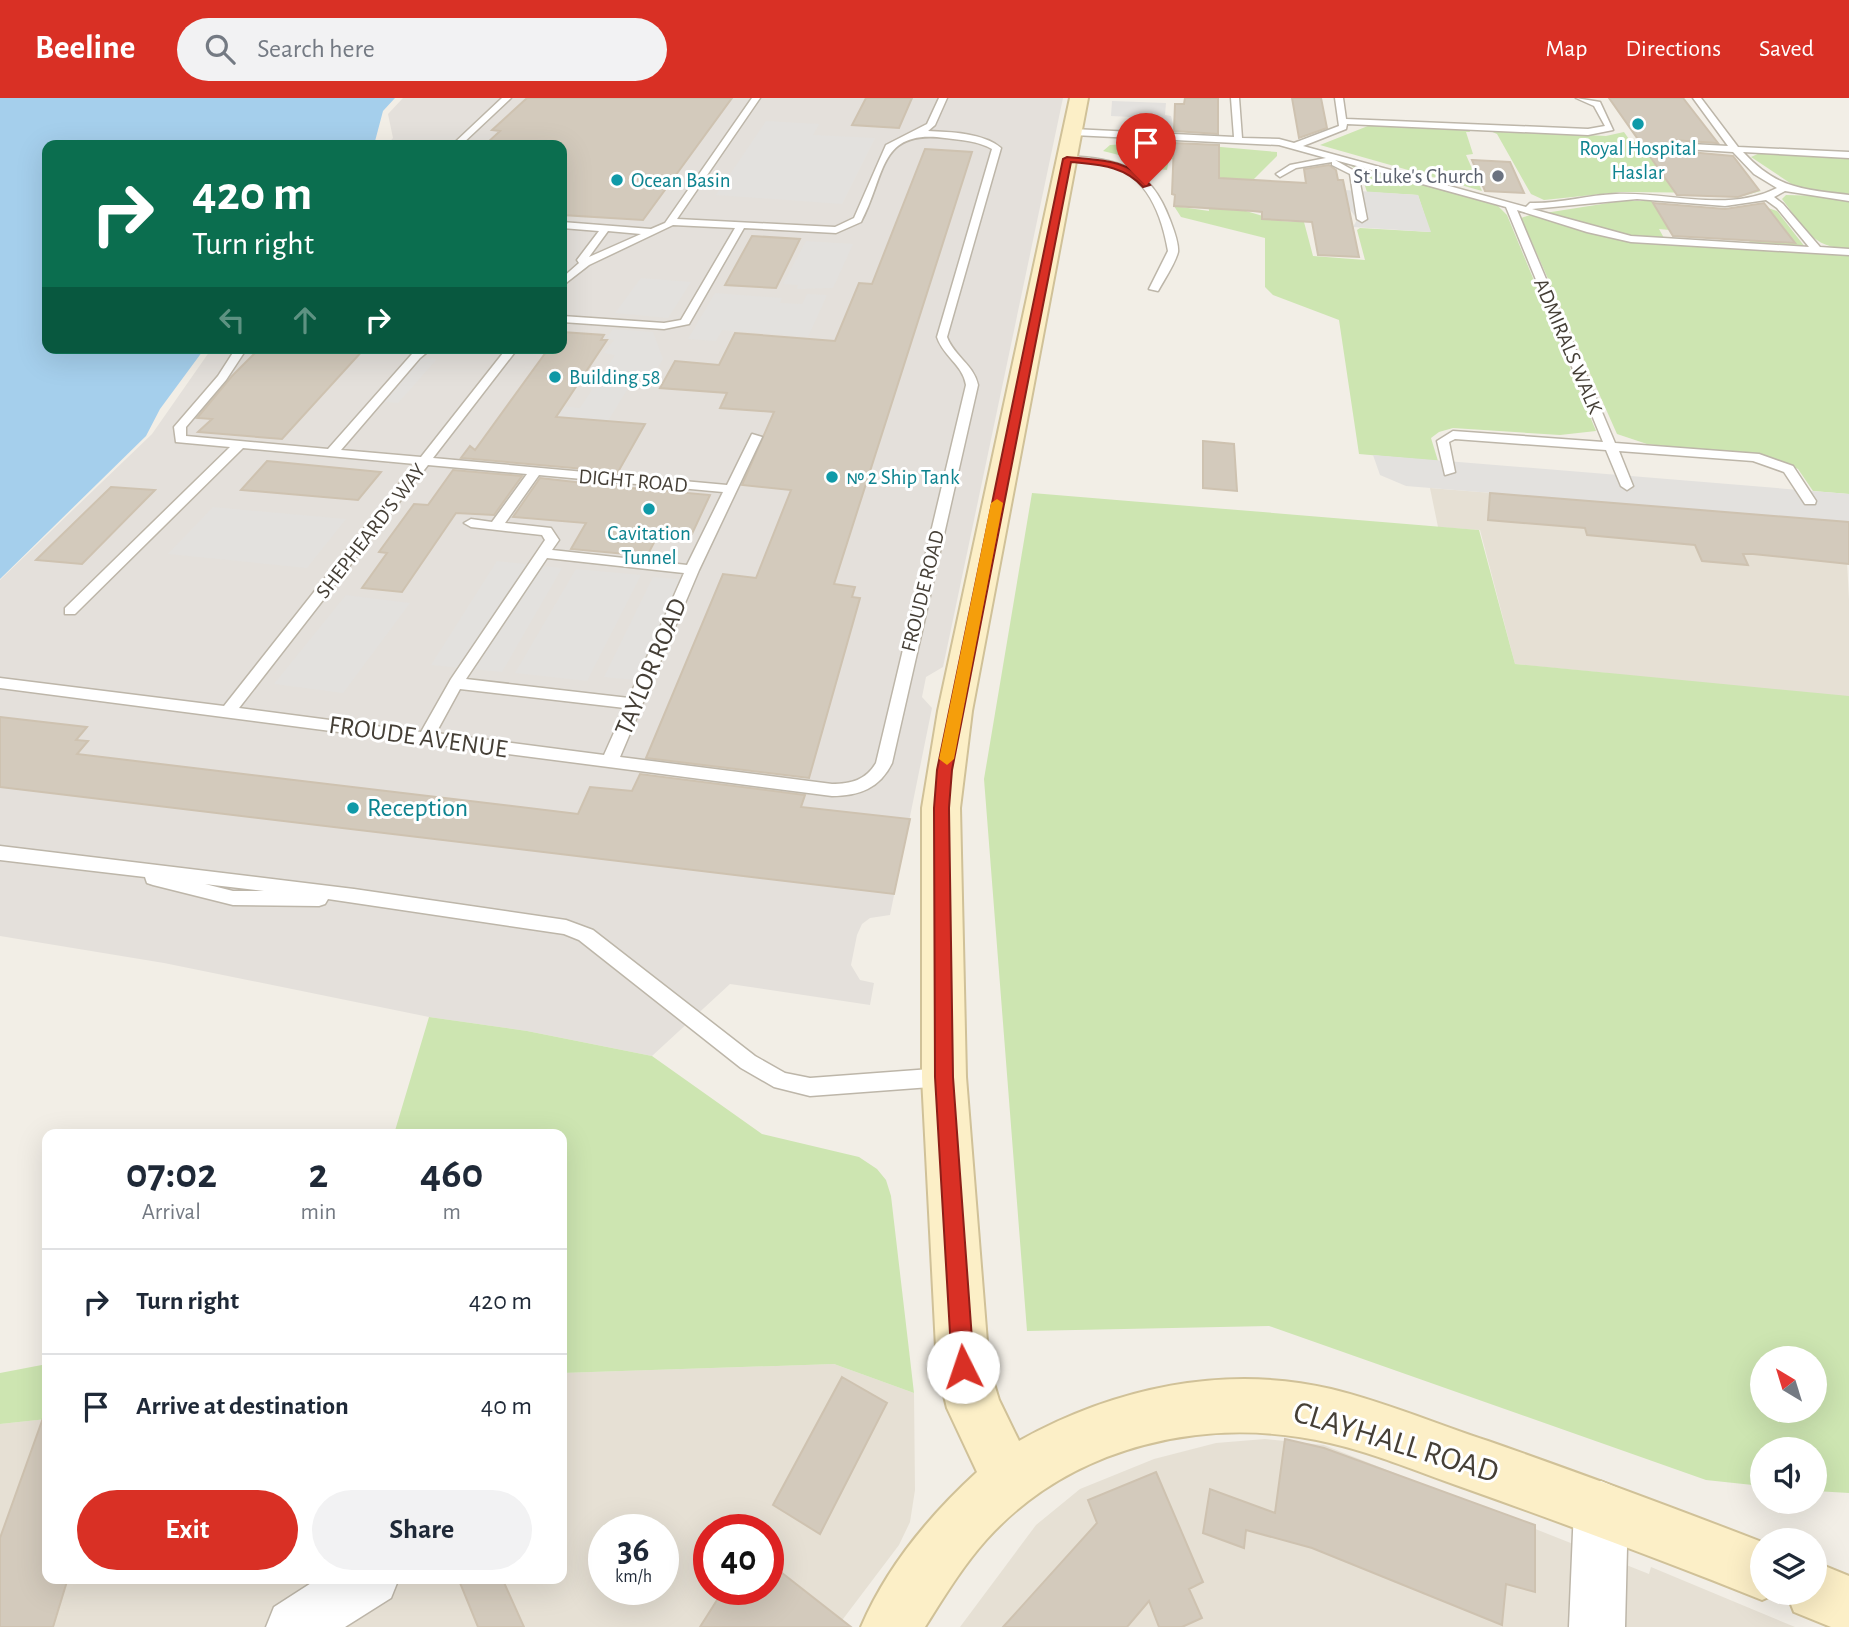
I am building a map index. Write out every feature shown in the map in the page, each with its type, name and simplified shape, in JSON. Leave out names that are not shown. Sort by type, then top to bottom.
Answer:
[{"type":"street","points":[[1010,1482],[974,1408],[963,1367],[944,1077],[941,808],[945,770],[1079,98]]},
{"type":"street","name":"CLAYHALL ROAD","points":[[891,1627],[949,1541],[979,1507],[1050,1454],[1111,1426],[1165,1411],[1239,1404],[1286,1408],[1338,1418],[1601,1508],[1750,1566]]},
{"type":"street","points":[[1597,1627],[1601,1508]]},
{"type":"street","points":[[294,1627],[362,1584]]},
{"type":"street","points":[[1827,1596],[1849,1605]]},
{"type":"lane","points":[[461,140],[507,98]]},
{"type":"lane","points":[[567,279],[581,266],[655,232],[670,222],[755,98]]},
{"type":"lane","points":[[670,222],[826,232],[853,225],[860,218],[889,147],[897,140],[931,125],[943,98]]},
{"type":"lane","points":[[1234,98],[1238,139]]},
{"type":"lane","points":[[1297,145],[1341,129],[1345,121],[1339,98]]},
{"type":"lane","points":[[1345,121],[1588,132],[1610,128],[1597,104],[1580,98]]},
{"type":"lane","points":[[1697,98],[1735,150],[1785,188],[1849,198]]},
{"type":"lane","name":"FROUDE ROAD","points":[[609,763],[840,790],[861,786],[882,769],[972,385],[969,373],[944,345],[942,337],[997,152],[995,145],[982,140],[920,132]]},
{"type":"lane","points":[[1073,132],[1238,139],[1297,145],[1332,159],[1631,239],[1849,252]]},
{"type":"lane","points":[[1152,150],[1161,136]]},
{"type":"lane","points":[[1672,146],[1849,155]]},
{"type":"lane","points":[[1067,159],[1108,163],[1143,180],[1161,207],[1173,251],[1154,289]]},
{"type":"lane","points":[[1280,174],[1294,164],[1332,159],[1354,173],[1362,219]]},
{"type":"lane","points":[[1510,205],[1544,207],[1616,197],[1736,203],[1769,198],[1785,188]]},
{"type":"lane","points":[[1769,198],[1780,206],[1818,251]]},
{"type":"lane","name":"ADMIRALS WALK","points":[[1510,205],[1627,486]]},
{"type":"lane","points":[[567,225],[655,232]]},
{"type":"lane","points":[[567,319],[664,326],[685,322],[740,227]]},
{"type":"lane","points":[[581,266],[584,254],[606,228]]},
{"type":"lane","points":[[567,267],[581,266]]},
{"type":"lane","name":"DIGHT ROAD","points":[[237,354],[177,433],[180,439],[428,459],[535,472],[731,489]]},
{"type":"lane","points":[[333,451],[419,354]]},
{"type":"lane","name":"SHEPHEARD'S WAY","points":[[228,712],[508,354]]},
{"type":"lane","points":[[1449,472],[1443,441],[1453,435],[1610,446],[1769,460],[1793,472],[1810,501]]},
{"type":"lane","name":"TAYLOR ROAD","points":[[609,763],[692,570],[756,437]]},
{"type":"lane","points":[[70,611],[239,445]]},
{"type":"lane","points":[[496,526],[535,472]]},
{"type":"lane","points":[[426,737],[456,683],[552,540],[550,533],[471,523]]},
{"type":"lane","name":"TAYLOR ROAD","points":[[542,553],[692,570]]},
{"type":"lane","name":"FROUDE AVENUE","points":[[0,683],[609,763]]},
{"type":"lane","points":[[456,683],[635,704]]},
{"type":"lane","points":[[0,853],[108,866],[213,896],[254,900],[354,898],[574,929],[586,935],[748,1062],[796,1086],[944,1077]]},
{"type":"shaded area","points":[[403,98],[1063,98],[943,667],[926,677],[922,697],[932,708],[890,915],[870,918],[862,924],[857,935],[851,965],[860,980],[874,983],[870,1005],[730,984],[652,1056],[527,1031],[429,1017],[164,963],[0,936],[0,580],[152,434],[208,354],[567,354],[567,140],[391,140],[388,114]]},
{"type":"shaded area","points":[[1112,101],[1166,103],[1165,115],[1171,116],[1175,131],[1144,128],[1144,123],[1132,117],[1111,116]]},
{"type":"shaded area","points":[[766,121],[819,124],[813,135],[875,138],[842,204],[716,195]]},
{"type":"shaded area","points":[[1345,190],[1418,195],[1431,232],[1353,227],[1357,220],[1348,206]]},
{"type":"shaded area","points":[[806,241],[853,244],[833,288],[797,289],[798,285],[783,284]]},
{"type":"shaded area","points":[[641,278],[691,282],[668,318],[615,313]]},
{"type":"shaded area","points":[[715,293],[782,298],[780,303],[802,304],[807,294],[827,295],[808,337],[722,330],[716,341],[688,339]]},
{"type":"shaded area","points":[[613,329],[653,332],[663,359],[646,386],[630,385],[608,421],[556,417],[563,406],[580,408],[615,355],[604,353],[614,340],[607,338]]},
{"type":"shaded area","points":[[415,357],[437,359],[398,403],[377,401]]},
{"type":"shaded area","points":[[1373,455],[1849,494],[1849,522],[1406,486],[1380,475]]},
{"type":"shaded area","points":[[1430,488],[1845,522],[1849,600],[1849,787],[1607,673],[1515,664],[1480,530],[1438,527]]},
{"type":"shaded area","points":[[213,507],[346,519],[307,568],[168,554]]},
{"type":"shaded area","points":[[497,561],[562,568],[502,672],[431,665]]},
{"type":"shaded area","points":[[576,569],[641,575],[587,681],[515,673]]},
{"type":"shaded area","points":[[653,577],[688,580],[645,681],[604,677]]},
{"type":"shaded area","points":[[346,595],[410,603],[343,693],[274,684]]},
{"type":"shaded area","points":[[834,1364],[914,1393],[915,1490],[910,1522],[899,1545],[837,1627],[0,1627],[0,1424],[42,1420],[42,1584],[567,1584],[567,1373]]},
{"type":"shaded area","points":[[1265,1439],[1324,1445],[1649,1574],[1651,1567],[1795,1627],[960,1627],[1036,1525],[1080,1489],[1154,1459],[1216,1443]]},
{"type":"green space","points":[[1373,124],[1469,129],[1470,132],[1466,132],[1473,154],[1466,155],[1482,191],[1320,145]]},
{"type":"green space","points":[[1488,130],[1606,136],[1624,132],[1631,142],[1644,142],[1670,185],[1761,191],[1735,198],[1731,193],[1621,192],[1544,200],[1531,194],[1497,134]]},
{"type":"green space","points":[[1127,144],[1138,147],[1141,153],[1168,155],[1169,150],[1187,144],[1277,152],[1277,156],[1254,179],[1255,195],[1245,195],[1246,211],[1280,221],[1304,222],[1313,256],[1365,260],[1357,230],[1360,228],[1430,232],[1418,195],[1367,192],[1361,174],[1348,163],[1498,206],[1507,215],[1596,431],[1560,435],[1453,428],[1439,432],[1431,438],[1438,461],[1359,454],[1339,320],[1273,295],[1265,287],[1265,238],[1181,217],[1174,206],[1209,211],[1205,162],[1169,159],[1167,170],[1142,168],[1132,163],[1131,158],[1103,151],[1110,145]]},
{"type":"green space","points":[[1760,153],[1849,158],[1849,195],[1796,187],[1751,157]]},
{"type":"green space","points":[[1786,195],[1824,196],[1849,201],[1849,249],[1825,245],[1809,234],[1782,199]]},
{"type":"green space","points":[[1621,201],[1652,201],[1670,230],[1659,229],[1664,238],[1626,235],[1545,213]]},
{"type":"green space","points":[[1768,208],[1777,211],[1805,247],[1744,245],[1760,235]]},
{"type":"green space","points":[[1530,215],[1629,241],[1849,255],[1849,494],[1813,491],[1798,469],[1771,457],[1647,444],[1617,434],[1521,218]]},
{"type":"green space","points":[[1032,493],[1479,530],[1515,664],[1849,696],[1849,1493],[1827,1492],[1827,1437],[1750,1437],[1750,1485],[1706,1480],[1269,1326],[1027,1331],[984,779]]},
{"type":"green space","points":[[429,1017],[527,1031],[652,1056],[762,1134],[859,1157],[877,1169],[886,1180],[891,1196],[914,1393],[834,1364],[567,1373],[567,1129],[395,1129]]},
{"type":"green space","points":[[42,1365],[42,1420],[0,1424],[0,1373]]},
{"type":"water","points":[[0,98],[395,98],[383,111],[375,140],[42,140],[42,354],[201,354],[160,409],[146,436],[0,579]]},
{"type":"building","name":"Ocean Basin","points":[[527,98],[732,98],[643,220],[567,215],[567,140],[490,140],[500,131],[492,130]]},
{"type":"building","points":[[866,98],[912,98],[899,128],[852,125]]},
{"type":"building","points":[[1185,98],[1218,98],[1218,134],[1174,131],[1175,104],[1184,104]]},
{"type":"building","points":[[1292,98],[1321,98],[1327,128],[1299,138]]},
{"type":"building","points":[[1609,98],[1683,98],[1718,143],[1672,140],[1667,150],[1733,156],[1759,190],[1738,197],[1677,195]]},
{"type":"building","points":[[1174,143],[1219,145],[1219,178],[1306,183],[1304,169],[1329,165],[1336,170],[1338,180],[1343,180],[1359,257],[1318,255],[1312,222],[1262,219],[1262,212],[1174,206]]},
{"type":"building","name":"№ 2 Ship Tank","points":[[925,149],[972,152],[834,584],[855,587],[852,597],[860,598],[809,778],[646,758],[723,574],[756,578],[791,490],[742,485],[774,412],[720,408],[727,393],[660,388],[675,361],[719,365],[735,333],[835,341],[859,283],[872,284]]},
{"type":"building","name":"St Luke's Church","points":[[1472,160],[1510,162],[1524,193],[1485,191]]},
{"type":"building","points":[[1653,203],[1725,209],[1764,203],[1795,243],[1673,236]]},
{"type":"building","points":[[752,236],[800,239],[776,288],[725,285]]},
{"type":"building","name":"Building 58","points":[[567,332],[604,335],[601,340],[607,340],[556,417],[645,424],[618,472],[461,458],[470,446],[475,450],[545,354],[567,354]]},
{"type":"building","points":[[254,354],[360,354],[282,439],[198,432],[212,419],[197,418]]},
{"type":"building","points":[[1203,441],[1234,444],[1237,491],[1203,488]]},
{"type":"building","points":[[267,461],[381,472],[358,500],[241,490]]},
{"type":"building","points":[[453,470],[522,476],[494,515],[456,513],[402,592],[362,588],[387,553],[379,552],[414,504],[428,505]]},
{"type":"building","name":"Cavitation Tunnel","points":[[540,478],[710,495],[692,534],[660,531],[647,556],[571,549],[586,523],[513,517]]},
{"type":"building","points":[[111,487],[155,490],[82,564],[36,560]]},
{"type":"building","points":[[1490,493],[1849,522],[1849,564],[1753,554],[1743,554],[1748,565],[1702,561],[1695,545],[1587,535],[1585,528],[1488,520]]},
{"type":"building","name":"Reception","points":[[0,717],[87,727],[76,740],[88,741],[77,754],[578,814],[590,787],[632,791],[640,774],[805,795],[801,807],[910,819],[894,894],[0,787]]},
{"type":"building","points":[[842,1377],[887,1403],[820,1534],[773,1505]]},
{"type":"building","points":[[42,1421],[42,1584],[66,1584],[53,1627],[0,1627],[0,1538]]},
{"type":"building","points":[[1285,1439],[1324,1448],[1535,1525],[1535,1592],[1506,1584],[1502,1625],[1312,1548],[1246,1530],[1244,1548],[1203,1533],[1210,1489],[1275,1513]]},
{"type":"building","points":[[1156,1472],[1203,1582],[1189,1589],[1202,1618],[1182,1627],[1159,1627],[1149,1601],[1127,1627],[1003,1627],[1097,1523],[1088,1500]]},
{"type":"building","points":[[784,1575],[851,1627],[700,1627],[714,1605],[784,1605]]},
{"type":"building","points":[[460,1584],[505,1584],[524,1627],[478,1627]]},
{"type":"slow traffic","points":[[947,759],[997,503]]},
{"type":"place","name":"Royal Hospital Haslar","points":[[1638,124]]},
{"type":"place","name":"St Luke's Church","points":[[1498,176]]},
{"type":"place","name":"Ocean Basin","points":[[617,180]]},
{"type":"place","name":"Building 58","points":[[555,377]]},
{"type":"place","name":"№ 2 Ship Tank","points":[[832,477]]},
{"type":"place","name":"Cavitation Tunnel","points":[[649,509]]},
{"type":"place","name":"Reception","points":[[353,808]]},
{"type":"route","points":[[963,1367],[944,1077],[941,808],[945,770],[1035,306],[1067,159],[1115,164],[1138,176],[1146,185]]}]
